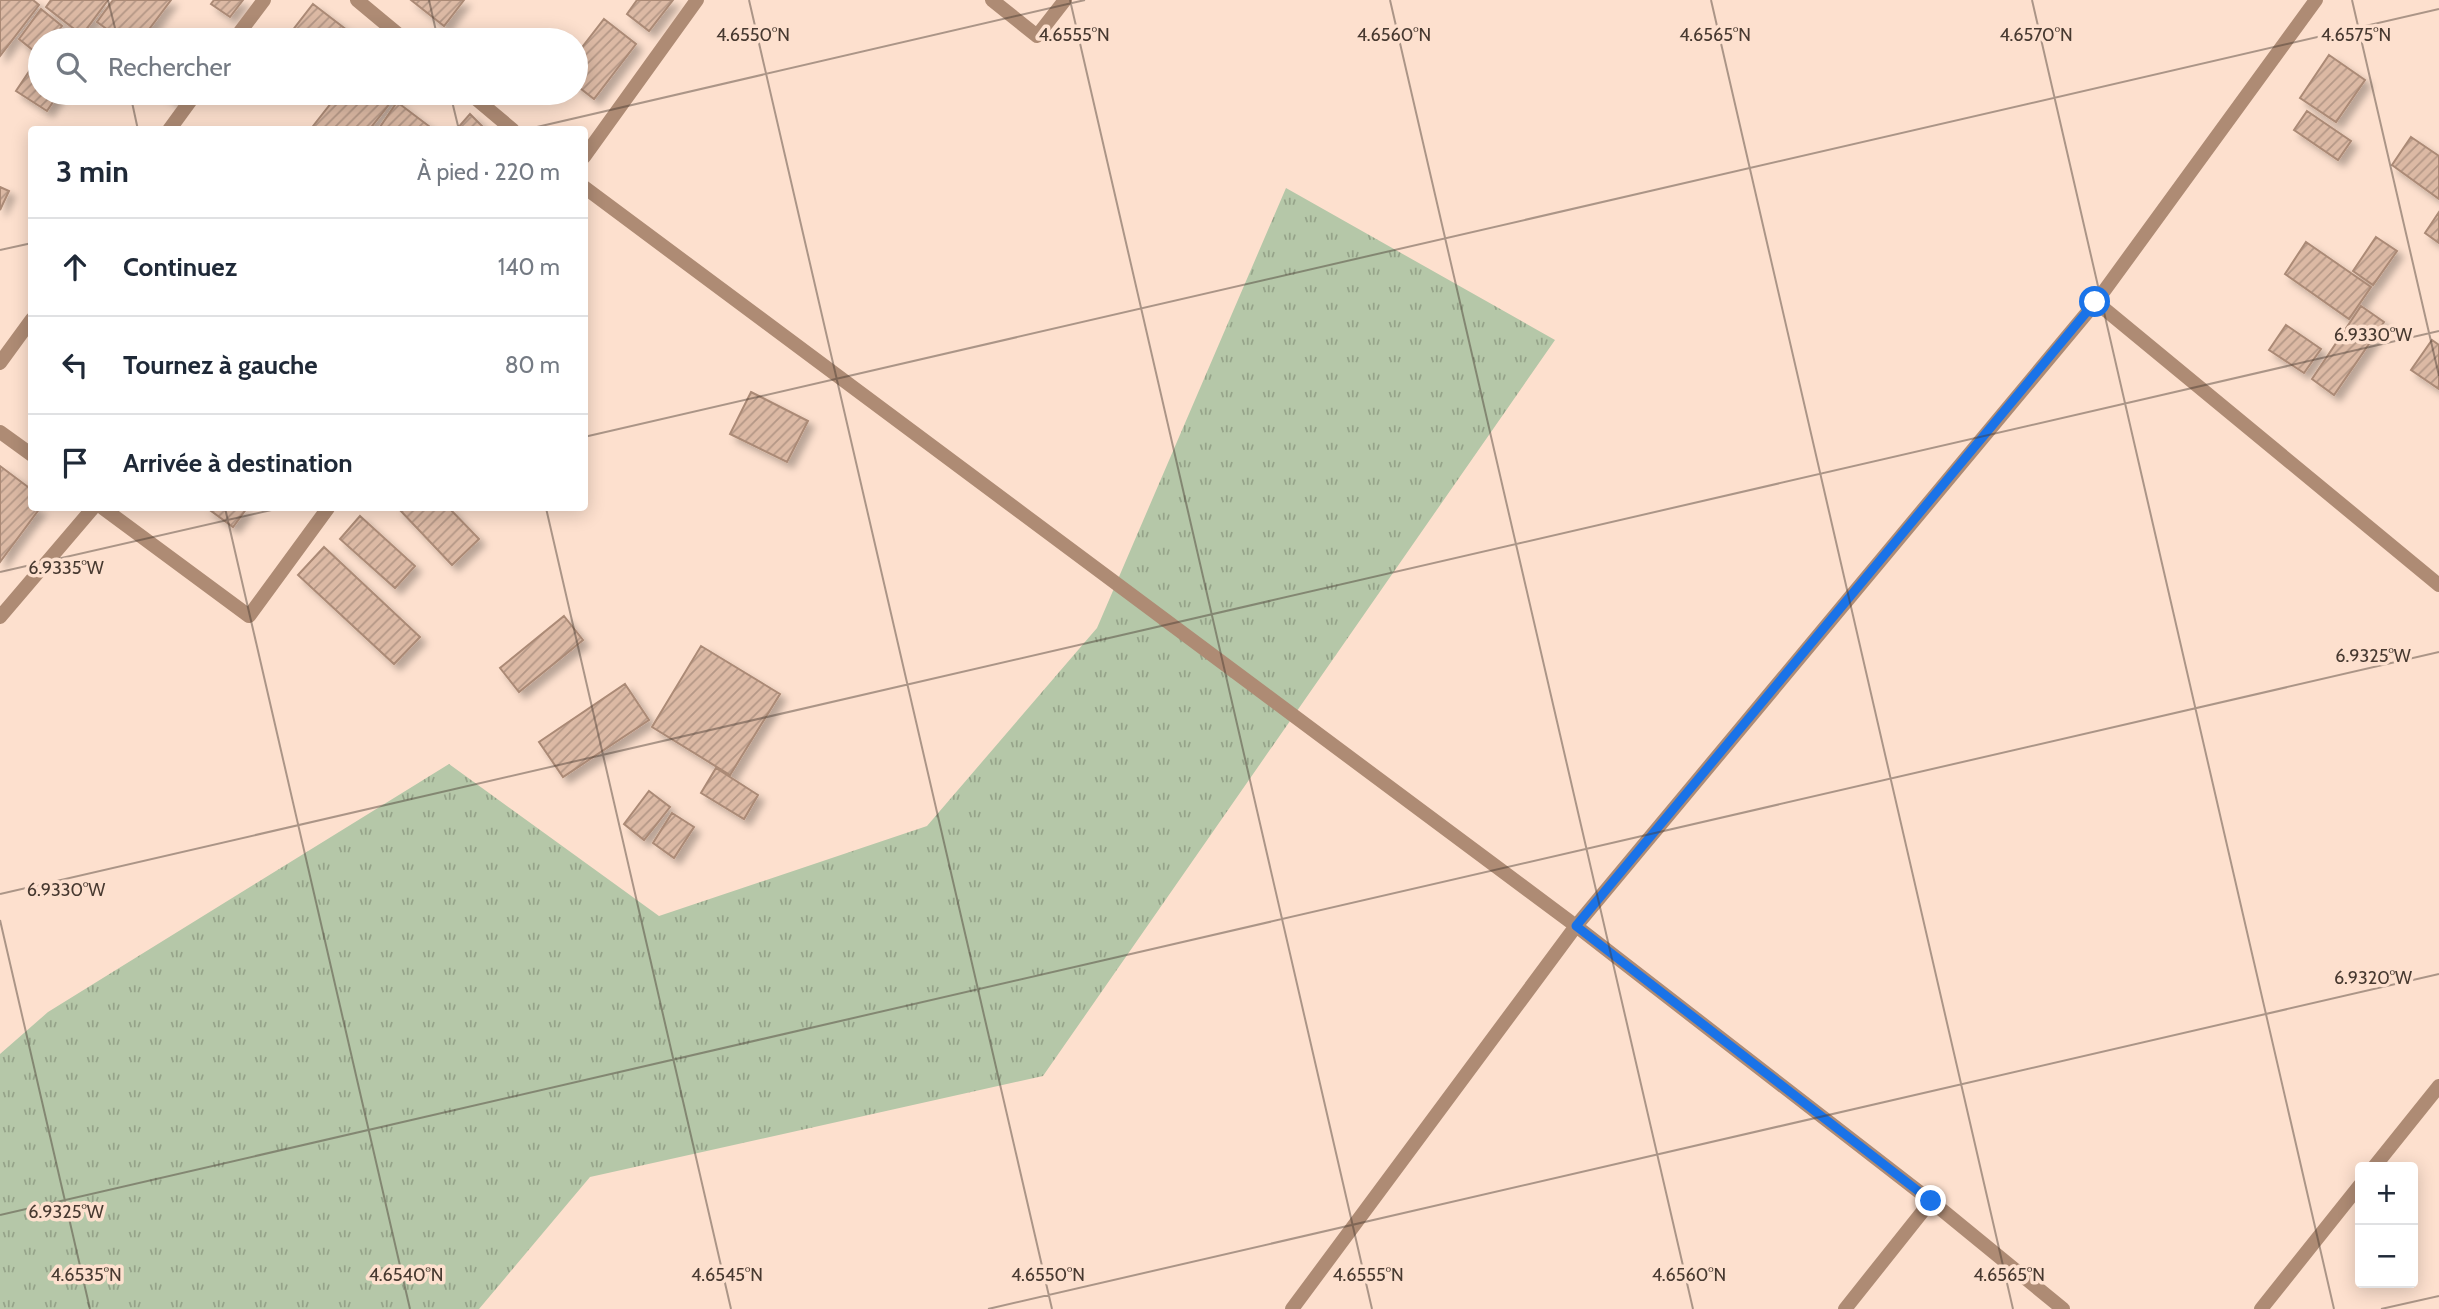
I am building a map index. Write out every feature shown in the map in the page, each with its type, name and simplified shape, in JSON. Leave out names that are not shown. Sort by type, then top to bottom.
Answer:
[{"type":"street","points":[[243,28],[264,0]]},
{"type":"street","points":[[356,0],[390,28]]},
{"type":"street","points":[[588,151],[696,0]]},
{"type":"street","points":[[992,0],[1037,36],[1065,0]]},
{"type":"street","points":[[1292,1309],[1576,926],[2095,302],[2316,0]]},
{"type":"street","points":[[172,126],[187,105]]},
{"type":"street","points":[[483,105],[508,126]]},
{"type":"street","points":[[588,190],[1576,926],[1931,1201],[2063,1309]]},
{"type":"street","points":[[2095,302],[2439,585]]},
{"type":"street","points":[[0,363],[28,324]]},
{"type":"street","points":[[0,432],[28,452]]},
{"type":"street","points":[[0,617],[90,511]]},
{"type":"street","points":[[107,511],[249,616],[326,511]]},
{"type":"street","points":[[2378,1162],[2439,1086]]},
{"type":"street","points":[[2261,1309],[2355,1191]]},
{"type":"street","points":[[1845,1309],[1931,1201]]},
{"type":"green space","points":[[1286,188],[1555,340],[1043,1076],[590,1177],[479,1309],[0,1309],[0,1054],[48,1012],[449,764],[659,916],[927,826],[1097,628]]},
{"type":"building","points":[[0,0],[33,0],[39,5],[0,56]]},
{"type":"building","points":[[51,0],[108,0],[87,28],[73,28],[46,7]]},
{"type":"building","points":[[113,0],[171,0],[150,28],[105,28],[97,22]]},
{"type":"building","points":[[214,0],[243,0],[230,17],[211,4]]},
{"type":"building","points":[[411,0],[464,0],[444,26]]},
{"type":"building","points":[[637,0],[673,0],[649,31],[627,14]]},
{"type":"building","points":[[313,4],[344,28],[294,28]]},
{"type":"building","points":[[41,9],[62,26],[28,28],[28,46],[19,39]]},
{"type":"building","points":[[604,19],[636,44],[594,99],[588,94],[588,40]]},
{"type":"building","points":[[2329,55],[2365,80],[2336,122],[2300,98]]},
{"type":"building","points":[[28,73],[28,99],[16,91]]},
{"type":"building","points":[[38,105],[51,105],[47,111]]},
{"type":"building","points":[[330,105],[389,105],[372,126],[313,126]]},
{"type":"building","points":[[395,105],[401,105],[429,126],[381,126]]},
{"type":"building","points":[[2307,111],[2351,141],[2338,160],[2294,130]]},
{"type":"building","points":[[470,114],[482,126],[460,126]]},
{"type":"building","points":[[2411,137],[2439,156],[2439,199],[2392,165]]},
{"type":"building","points":[[0,187],[9,191],[0,210]]},
{"type":"building","points":[[2439,212],[2439,243],[2425,233]]},
{"type":"building","points":[[2376,237],[2397,251],[2373,285],[2353,271]]},
{"type":"building","points":[[2306,242],[2371,287],[2349,319],[2285,274]]},
{"type":"building","points":[[2361,306],[2384,322],[2334,395],[2312,379]]},
{"type":"building","points":[[2286,325],[2321,349],[2304,373],[2269,350]]},
{"type":"building","points":[[2432,340],[2439,345],[2439,389],[2411,370]]},
{"type":"building","points":[[751,392],[808,421],[787,462],[730,434]]},
{"type":"building","points":[[0,466],[28,487],[28,511],[38,511],[0,562]]},
{"type":"building","points":[[211,511],[245,511],[233,527]]},
{"type":"building","points":[[401,511],[452,511],[479,539],[452,565]]},
{"type":"building","points":[[360,516],[415,566],[395,588],[340,539]]},
{"type":"building","points":[[324,547],[420,637],[394,664],[298,575]]},
{"type":"building","points":[[564,616],[583,640],[519,692],[500,668]]},
{"type":"building","points":[[701,646],[780,694],[730,775],[652,727]]},
{"type":"building","points":[[625,684],[649,720],[563,777],[539,742]]},
{"type":"building","points":[[716,768],[758,795],[744,819],[701,793]]},
{"type":"building","points":[[649,791],[670,807],[644,840],[624,824]]},
{"type":"building","points":[[672,813],[694,827],[674,858],[653,843]]},
{"type":"route","points":[[1931,1201],[1576,926],[2095,302]]}]
